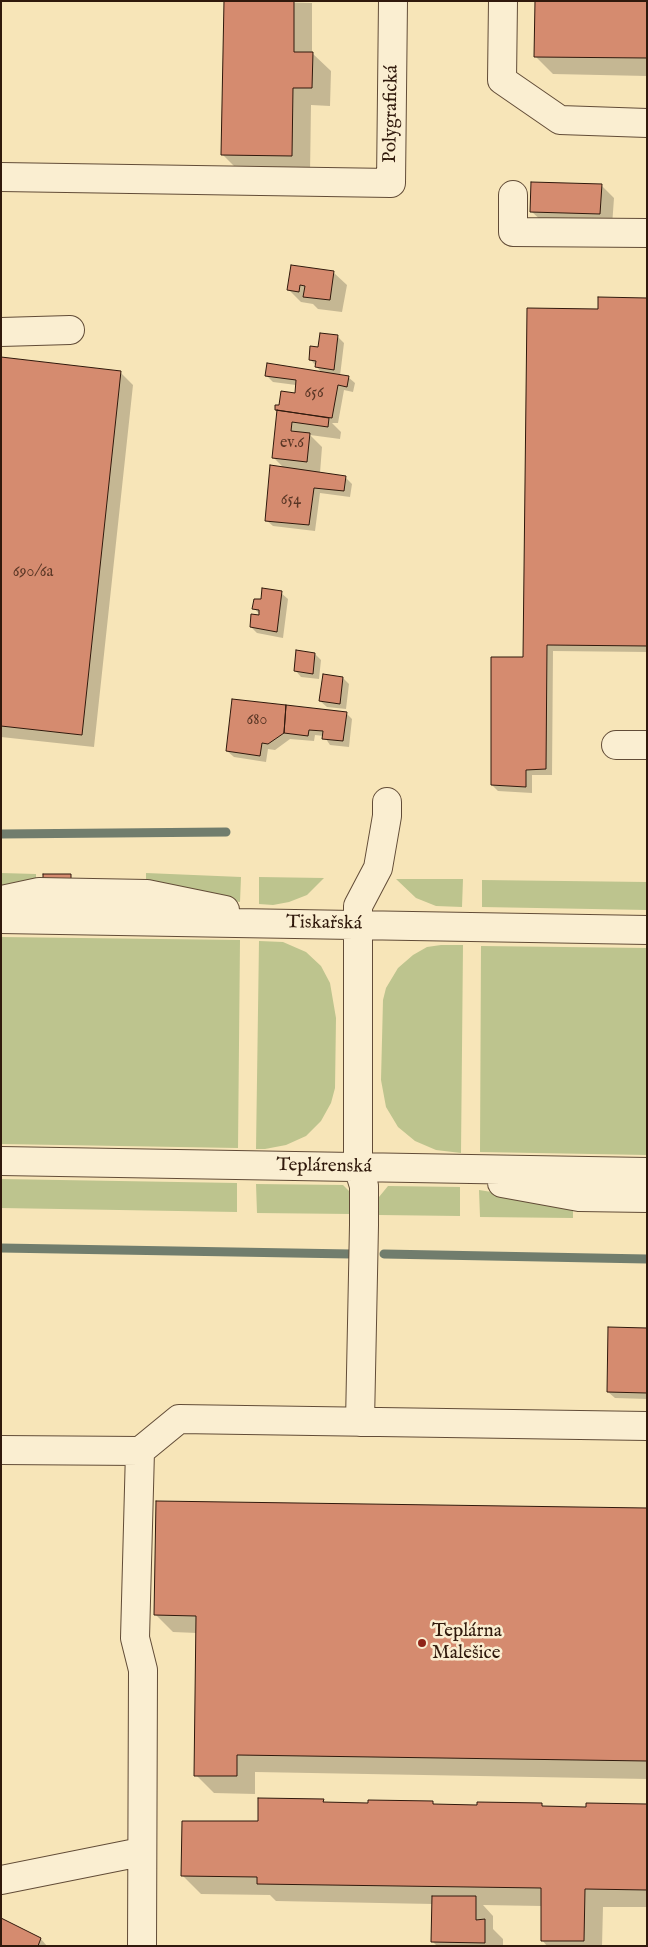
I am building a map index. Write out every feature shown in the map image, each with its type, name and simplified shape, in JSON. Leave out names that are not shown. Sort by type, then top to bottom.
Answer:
[{"type":"street","name":"Polygrafická","points":[[1,177],[391,183],[394,1]]},
{"type":"street","points":[[503,1],[502,80],[560,120],[647,123]]},
{"type":"street","points":[[513,195],[513,232],[647,233]]},
{"type":"street","points":[[1,332],[70,330]]},
{"type":"street","points":[[616,744],[647,745]]},
{"type":"street","points":[[360,1422],[364,1186],[358,1167],[358,924],[361,898],[378,868],[387,816],[387,802]]},
{"type":"street","points":[[1,900],[40,892],[147,894],[295,923]]},
{"type":"street","name":"Tiskařská","points":[[1,919],[647,930]]},
{"type":"street","name":"Teplárenská","points":[[1,1162],[647,1172]]},
{"type":"street","points":[[424,1168],[579,1197],[647,1198]]},
{"type":"street","points":[[1,1450],[140,1451],[179,1419],[647,1426]]},
{"type":"street","points":[[140,1451],[135,1638],[143,1670],[142,1946]]},
{"type":"street","points":[[1,1880],[141,1852]]},
{"type":"green space","points":[[1,873],[36,874],[36,881],[1,891]]},
{"type":"green space","points":[[146,873],[241,877],[240,902],[146,886]]},
{"type":"green space","points":[[259,877],[324,878],[307,895],[289,902],[273,905],[259,904]]},
{"type":"green space","points":[[396,879],[463,879],[462,907],[436,906],[416,898]]},
{"type":"green space","points":[[482,880],[647,882],[647,910],[482,907]]},
{"type":"green space","points":[[1,937],[240,940],[238,1148],[1,1144]]},
{"type":"green space","points":[[259,941],[283,942],[306,952],[321,966],[330,983],[336,1018],[335,1088],[331,1103],[321,1121],[306,1136],[286,1145],[265,1149],[256,1149]]},
{"type":"green space","points":[[463,945],[461,1153],[436,1150],[415,1141],[398,1127],[386,1107],[381,1080],[383,1000],[386,988],[398,968],[413,955],[427,947]]},
{"type":"green space","points":[[481,946],[647,948],[647,1155],[480,1152]]},
{"type":"green space","points":[[1,1179],[237,1183],[237,1212],[1,1208]]},
{"type":"green space","points":[[256,1184],[343,1185],[351,1193],[351,1214],[257,1213]]},
{"type":"green space","points":[[388,1186],[460,1187],[460,1216],[379,1215],[379,1197]]},
{"type":"green space","points":[[479,1190],[573,1205],[573,1218],[480,1217]]},
{"type":"building","points":[[224,1],[294,1],[294,52],[313,52],[312,88],[293,88],[292,156],[221,155]]},
{"type":"building","points":[[535,1],[647,1],[647,58],[534,57]]},
{"type":"building","points":[[531,182],[602,184],[600,214],[530,212]]},
{"type":"building","points":[[291,265],[334,271],[330,300],[303,297],[305,286],[300,285],[299,292],[287,290]]},
{"type":"building","points":[[598,297],[647,298],[647,646],[547,645],[546,769],[526,770],[526,787],[491,785],[491,657],[523,657],[527,308],[598,309]]},
{"type":"building","points":[[320,333],[338,335],[334,370],[315,367],[316,361],[309,360],[310,346],[318,347]]},
{"type":"building","points":[[1,357],[121,371],[82,735],[1,726]]},
{"type":"building","points":[[267,363],[349,376],[347,387],[338,385],[332,418],[275,410],[275,405],[279,405],[281,391],[295,393],[296,380],[265,376]]},
{"type":"building","points":[[277,410],[329,418],[328,427],[292,422],[291,431],[310,433],[307,462],[272,458]]},
{"type":"building","points":[[270,465],[346,476],[344,491],[314,488],[309,525],[265,521]]},
{"type":"building","points":[[262,588],[282,591],[277,632],[250,627],[251,614],[259,615],[259,610],[252,609],[254,599],[261,599]]},
{"type":"building","points":[[296,650],[315,653],[313,674],[294,671]]},
{"type":"building","points":[[323,674],[343,677],[340,704],[319,701]]},
{"type":"building","points":[[232,699],[286,705],[284,733],[268,744],[262,743],[260,756],[226,751]]},
{"type":"building","points":[[286,705],[347,712],[343,741],[322,739],[323,731],[309,730],[308,736],[284,733]]},
{"type":"building","points":[[43,874],[71,874],[71,883],[43,883]]},
{"type":"building","points":[[608,1327],[647,1328],[647,1393],[607,1392]]},
{"type":"building","name":"Teplárna Malešice","points":[[156,1501],[647,1508],[647,1761],[237,1755],[237,1776],[194,1776],[196,1616],[154,1615]]},
{"type":"building","points":[[258,1798],[324,1799],[323,1802],[368,1803],[368,1800],[433,1801],[433,1804],[477,1805],[477,1802],[542,1803],[542,1806],[586,1807],[586,1803],[647,1804],[647,1890],[585,1889],[584,1941],[541,1941],[541,1888],[257,1884],[257,1877],[181,1876],[182,1821],[258,1821]]},
{"type":"building","points":[[432,1896],[476,1896],[476,1920],[485,1919],[485,1943],[431,1942]]},
{"type":"building","points":[[1,1918],[41,1938],[38,1946],[1,1946]]},
{"type":"waterway","points":[[1,834],[226,832]]},
{"type":"waterway","points":[[1,1248],[351,1254]]},
{"type":"waterway","points":[[384,1254],[647,1259]]},
{"type":"place","name":"Teplárna Malešice","points":[[422,1643]]}]
